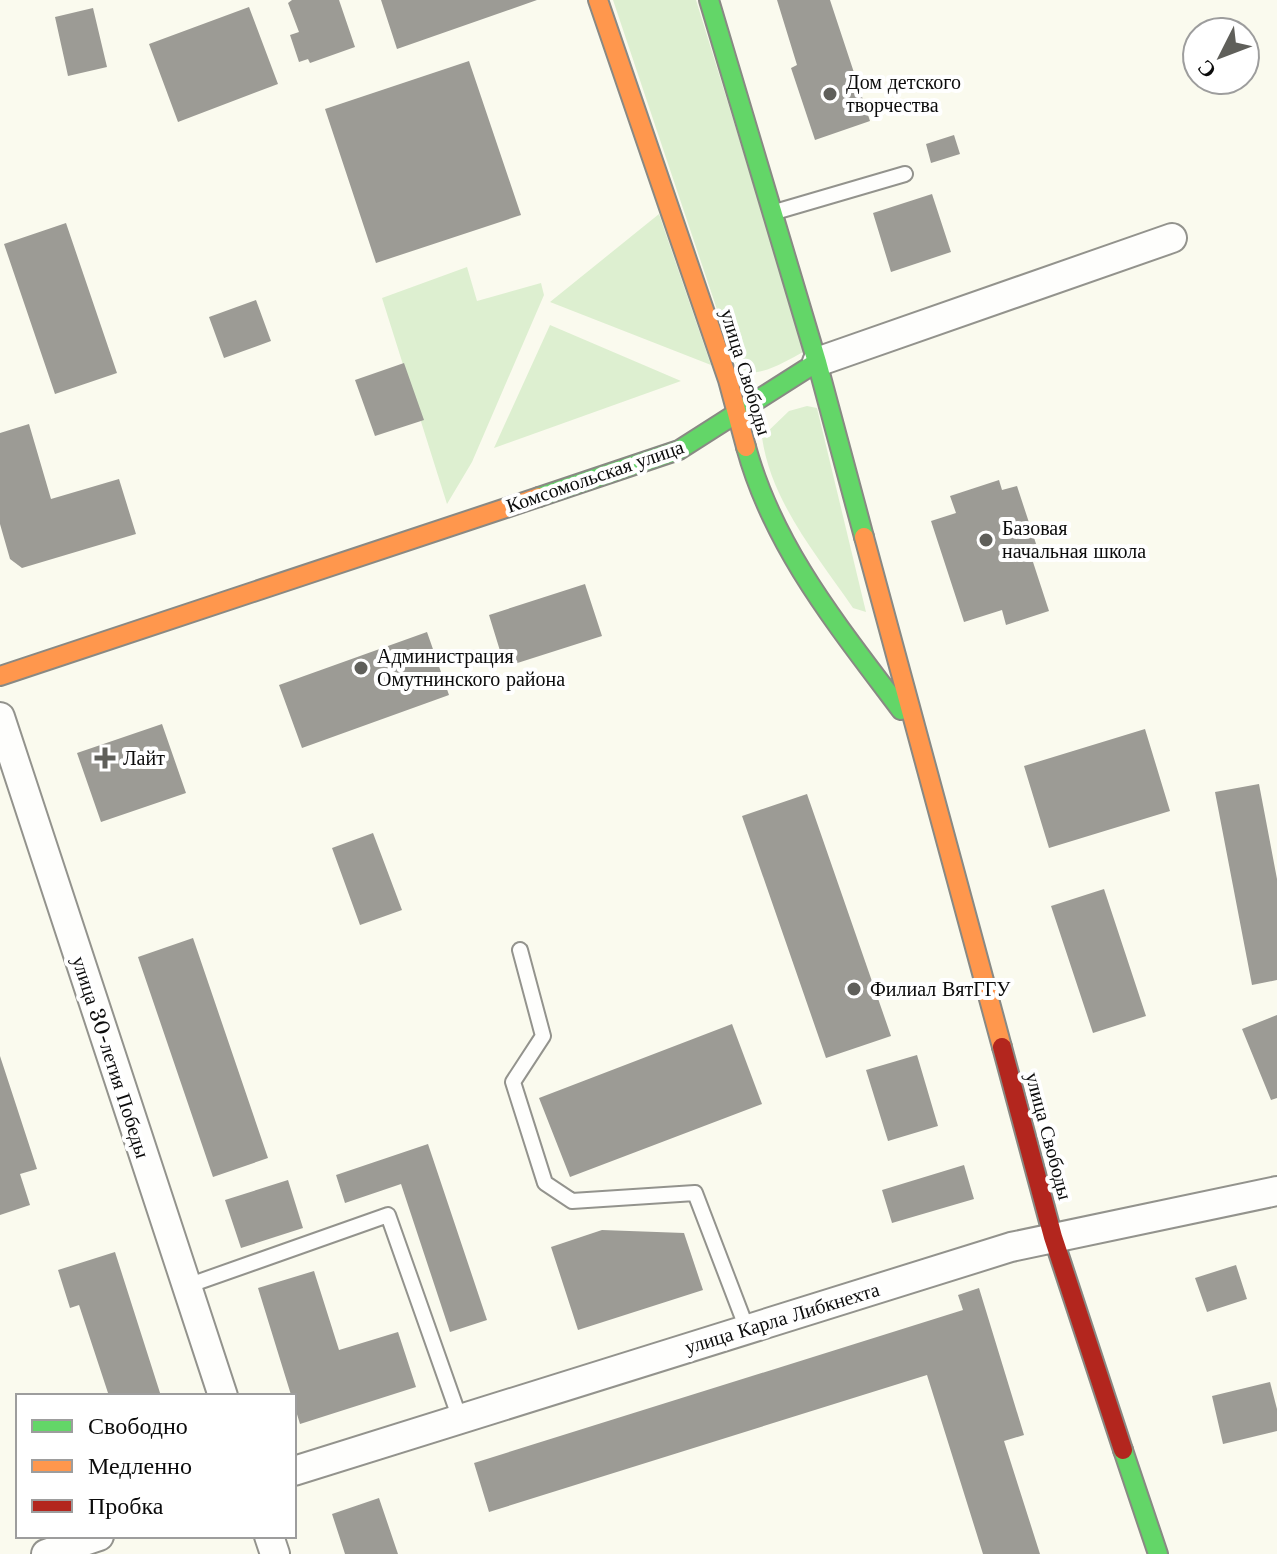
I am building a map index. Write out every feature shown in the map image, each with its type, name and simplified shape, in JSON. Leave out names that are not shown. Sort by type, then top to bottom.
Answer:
[{"type":"main road","name":"улица Свободы","points":[[598,0],[736,413],[758,491],[805,580],[914,725]]},
{"type":"main road","name":"улица Свободы","points":[[709,0],[817,362],[1053,1237],[1158,1554]]},
{"type":"main road","name":"Комсомольская улица","points":[[0,676],[679,450],[817,362]]},
{"type":"street","name":"Комсомольская улица","points":[[817,362],[1172,238]]},
{"type":"street","name":"улица 30-летия Победы","points":[[0,717],[222,1394]]},
{"type":"street","name":"улица Карла Либкнехта","points":[[296,1470],[1011,1247],[1274,1186]]},
{"type":"street","points":[[46,1554],[93,1538]]},
{"type":"lane","points":[[773,212],[905,174]]},
{"type":"lane","points":[[520,950],[543,1036],[513,1082],[545,1183],[572,1201],[695,1193],[747,1329]]},
{"type":"lane","points":[[187,1286],[388,1215],[460,1419]]},
{"type":"green space","points":[[613,0],[696,0],[805,351],[781,364],[756,372],[738,372]]},
{"type":"green space","points":[[659,214],[711,365],[550,302]]},
{"type":"green space","points":[[467,267],[477,301],[541,283],[544,295],[472,462],[447,504],[382,298]]},
{"type":"green space","points":[[550,325],[681,381],[494,448]]},
{"type":"green space","points":[[807,406],[817,408],[866,612],[853,608],[797,527],[767,461],[762,437],[789,411]]},
{"type":"building","points":[[292,0],[339,0],[355,47],[310,63],[308,59],[299,62],[290,35],[299,32],[288,3]]},
{"type":"building","points":[[381,0],[537,0],[397,49]]},
{"type":"building","name":"Дом детского творчества","points":[[777,0],[830,0],[870,121],[815,140],[791,68],[797,65]]},
{"type":"building","points":[[249,7],[278,84],[178,122],[149,44]]},
{"type":"building","points":[[93,8],[107,67],[68,76],[55,17]]},
{"type":"building","points":[[469,61],[521,215],[376,263],[325,109]]},
{"type":"building","points":[[954,135],[960,154],[931,163],[926,144]]},
{"type":"building","points":[[932,194],[951,252],[891,272],[873,213]]},
{"type":"building","points":[[66,223],[117,373],[55,394],[4,244]]},
{"type":"building","points":[[256,300],[271,341],[224,358],[209,317]]},
{"type":"building","points":[[404,363],[424,420],[375,436],[355,380]]},
{"type":"building","points":[[29,424],[51,499],[119,479],[136,534],[22,568],[10,559],[0,524],[0,433]]},
{"type":"building","name":"Базовая начальная школа","points":[[999,480],[1002,490],[1017,486],[1041,559],[1033,562],[1049,611],[1006,625],[1002,610],[964,622],[931,521],[956,513],[950,496]]},
{"type":"building","points":[[585,584],[602,636],[505,667],[489,615]]},
{"type":"building","points":[[427,632],[449,695],[302,748],[279,685]]},
{"type":"building","points":[[162,724],[186,793],[101,822],[77,753]]},
{"type":"building","points":[[1145,729],[1170,811],[1049,848],[1024,766]]},
{"type":"building","points":[[1259,784],[1277,879],[1277,980],[1252,985],[1215,792]]},
{"type":"building","points":[[807,794],[891,1036],[826,1058],[742,816]]},
{"type":"building","points":[[373,833],[402,910],[360,925],[332,848]]},
{"type":"building","points":[[1104,889],[1146,1016],[1093,1033],[1051,906]]},
{"type":"building","points":[[193,938],[268,1158],[213,1177],[138,957]]},
{"type":"building","points":[[1277,1015],[1277,1098],[1271,1100],[1242,1029]]},
{"type":"building","points":[[732,1024],[762,1104],[570,1177],[539,1098]]},
{"type":"building","points":[[917,1055],[938,1126],[888,1141],[866,1070]]},
{"type":"building","points":[[0,1056],[37,1169],[20,1174],[30,1205],[0,1215]]},
{"type":"building","points":[[428,1144],[487,1320],[450,1332],[401,1184],[345,1203],[336,1175]]},
{"type":"building","points":[[964,1165],[974,1199],[892,1223],[882,1190]]},
{"type":"building","points":[[288,1180],[303,1228],[241,1248],[225,1200]]},
{"type":"building","points":[[602,1230],[684,1233],[703,1290],[578,1330],[551,1247]]},
{"type":"building","points":[[115,1252],[160,1394],[108,1394],[79,1305],[70,1308],[58,1270]]},
{"type":"building","points":[[1236,1265],[1247,1299],[1207,1312],[1195,1278]]},
{"type":"building","points":[[314,1271],[339,1350],[398,1332],[416,1387],[300,1424],[296,1394],[291,1394],[258,1288]]},
{"type":"building","points":[[979,1288],[1024,1435],[1004,1441],[1040,1554],[983,1554],[927,1375],[489,1512],[474,1463],[963,1310],[958,1295]]},
{"type":"building","points":[[1270,1382],[1277,1409],[1277,1431],[1223,1444],[1212,1396]]},
{"type":"building","points":[[379,1498],[398,1554],[345,1554],[332,1514]]},
{"type":"traffic: fast","points":[[709,0],[817,362],[864,537]]},
{"type":"traffic: fast","points":[[539,497],[679,450],[817,362]]},
{"type":"traffic: fast","points":[[746,447],[758,484],[791,553],[832,617],[901,710]]},
{"type":"traffic: fast","points":[[1123,1450],[1158,1554]]},
{"type":"traffic: slow","points":[[598,0],[728,380],[746,447]]},
{"type":"traffic: slow","points":[[0,676],[539,497]]},
{"type":"traffic: slow","points":[[864,537],[1002,1047]]},
{"type":"traffic: jam","points":[[1002,1047],[1053,1237],[1123,1450]]},
{"type":"place","name":"Дом детского творчества","points":[[830,94]]},
{"type":"place","name":"Базовая начальная школа","points":[[986,540]]},
{"type":"place","name":"Администрация Омутнинского района","points":[[361,668]]},
{"type":"place","name":"Лайт","points":[[105,758]]},
{"type":"place","name":"Филиал ВятГГУ","points":[[854,989]]}]
